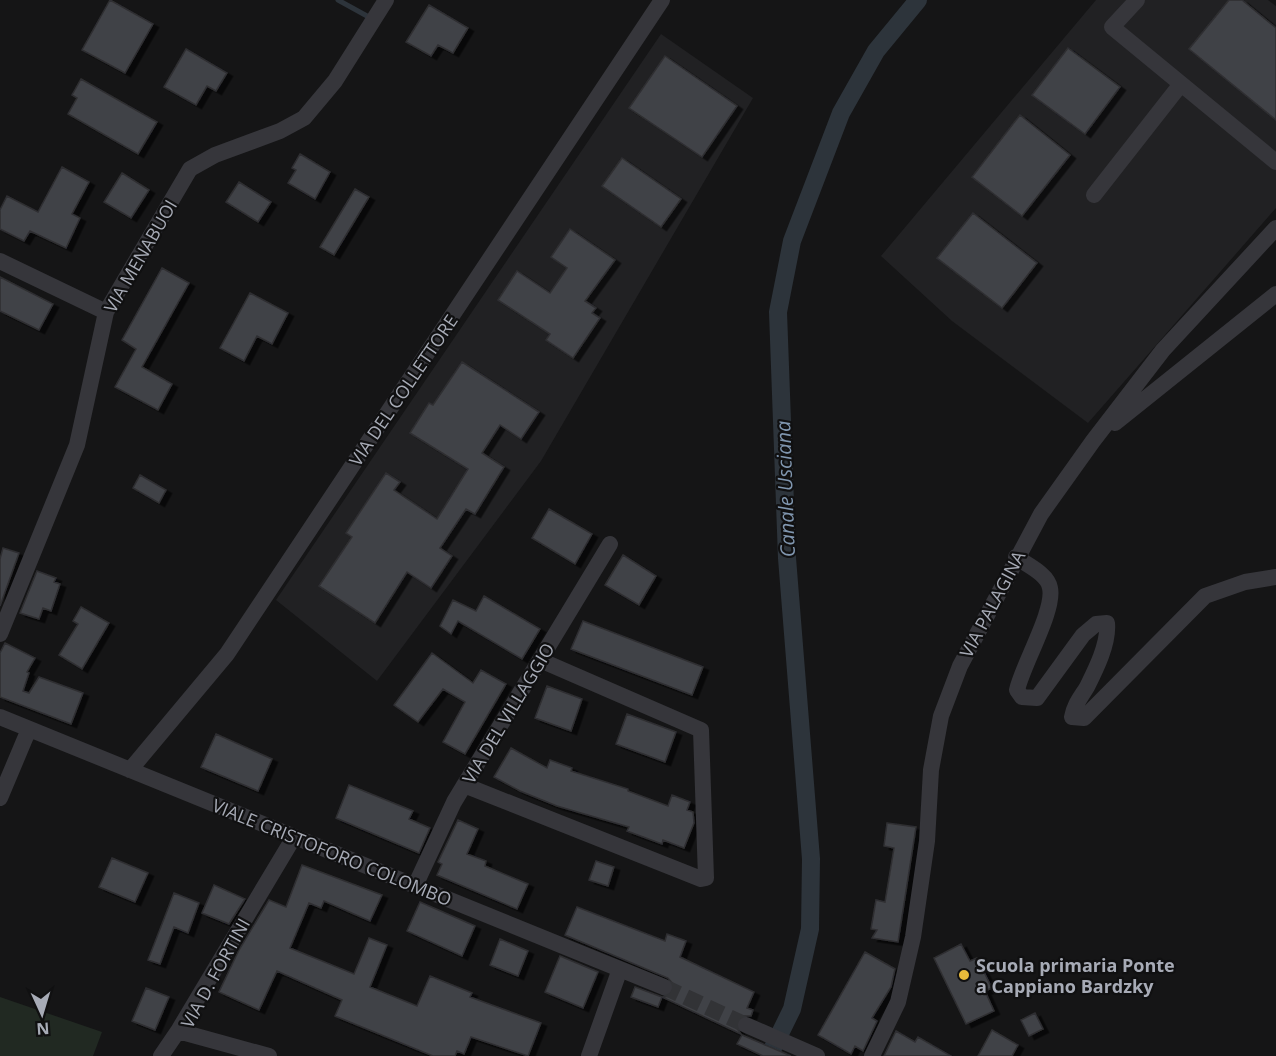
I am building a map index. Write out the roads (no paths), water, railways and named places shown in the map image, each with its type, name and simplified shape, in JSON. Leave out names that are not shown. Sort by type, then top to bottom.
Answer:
[{"type":"street","name":"VIA MENABUOI","points":[[0,634],[77,445],[105,312],[190,169],[215,155],[280,131],[304,118],[335,81],[386,0]]},
{"type":"street","name":"VIA DEL COLLETTORE","points":[[130,770],[227,654],[662,0]]},
{"type":"street","points":[[1137,0],[1112,27],[1276,162]]},
{"type":"street","points":[[1094,195],[1181,84]]},
{"type":"street","name":"VIA PALAGINA","points":[[872,1056],[898,1002],[913,937],[927,841],[931,770],[941,716],[960,666],[1016,557],[1041,514],[1093,441],[1163,350],[1276,228]]},
{"type":"street","points":[[0,261],[105,312]]},
{"type":"street","points":[[1093,441],[1276,294]]},
{"type":"street","name":"VIA DEL VILLAGGIO","points":[[415,886],[464,785],[610,544]]},
{"type":"street","points":[[1016,557],[1039,573],[1050,586],[1050,605],[1019,681],[1017,690],[1022,697],[1037,698],[1083,635],[1096,624],[1107,623],[1108,635],[1087,686],[1073,709],[1072,717],[1084,718],[1205,597],[1245,582],[1276,577]]},
{"type":"street","points":[[464,785],[701,879],[706,878],[701,730],[540,660]]},
{"type":"street","name":"VIALE CRISTOFORO COLOMBO","points":[[0,717],[664,987]]},
{"type":"street","points":[[0,798],[29,729]]},
{"type":"street","name":"VIA D. FORTINI","points":[[269,1056],[178,1031],[294,837]]},
{"type":"street","points":[[589,1056],[601,1028],[620,969]]},
{"type":"street","points":[[746,1025],[814,1054]]},
{"type":"street","points":[[161,1056],[178,1031]]},
{"type":"waterway","points":[[338,0],[367,16]]},
{"type":"waterway","name":"Canale Usciana","points":[[769,1056],[792,1009],[810,929],[811,859],[787,558],[778,312],[792,241],[841,113],[876,51],[918,0]]},
{"type":"tunnel","points":[[664,987],[746,1025]]},
{"type":"place","name":"Scuola primaria Ponte a Cappiano Bardzky","points":[[964,975]]}]
